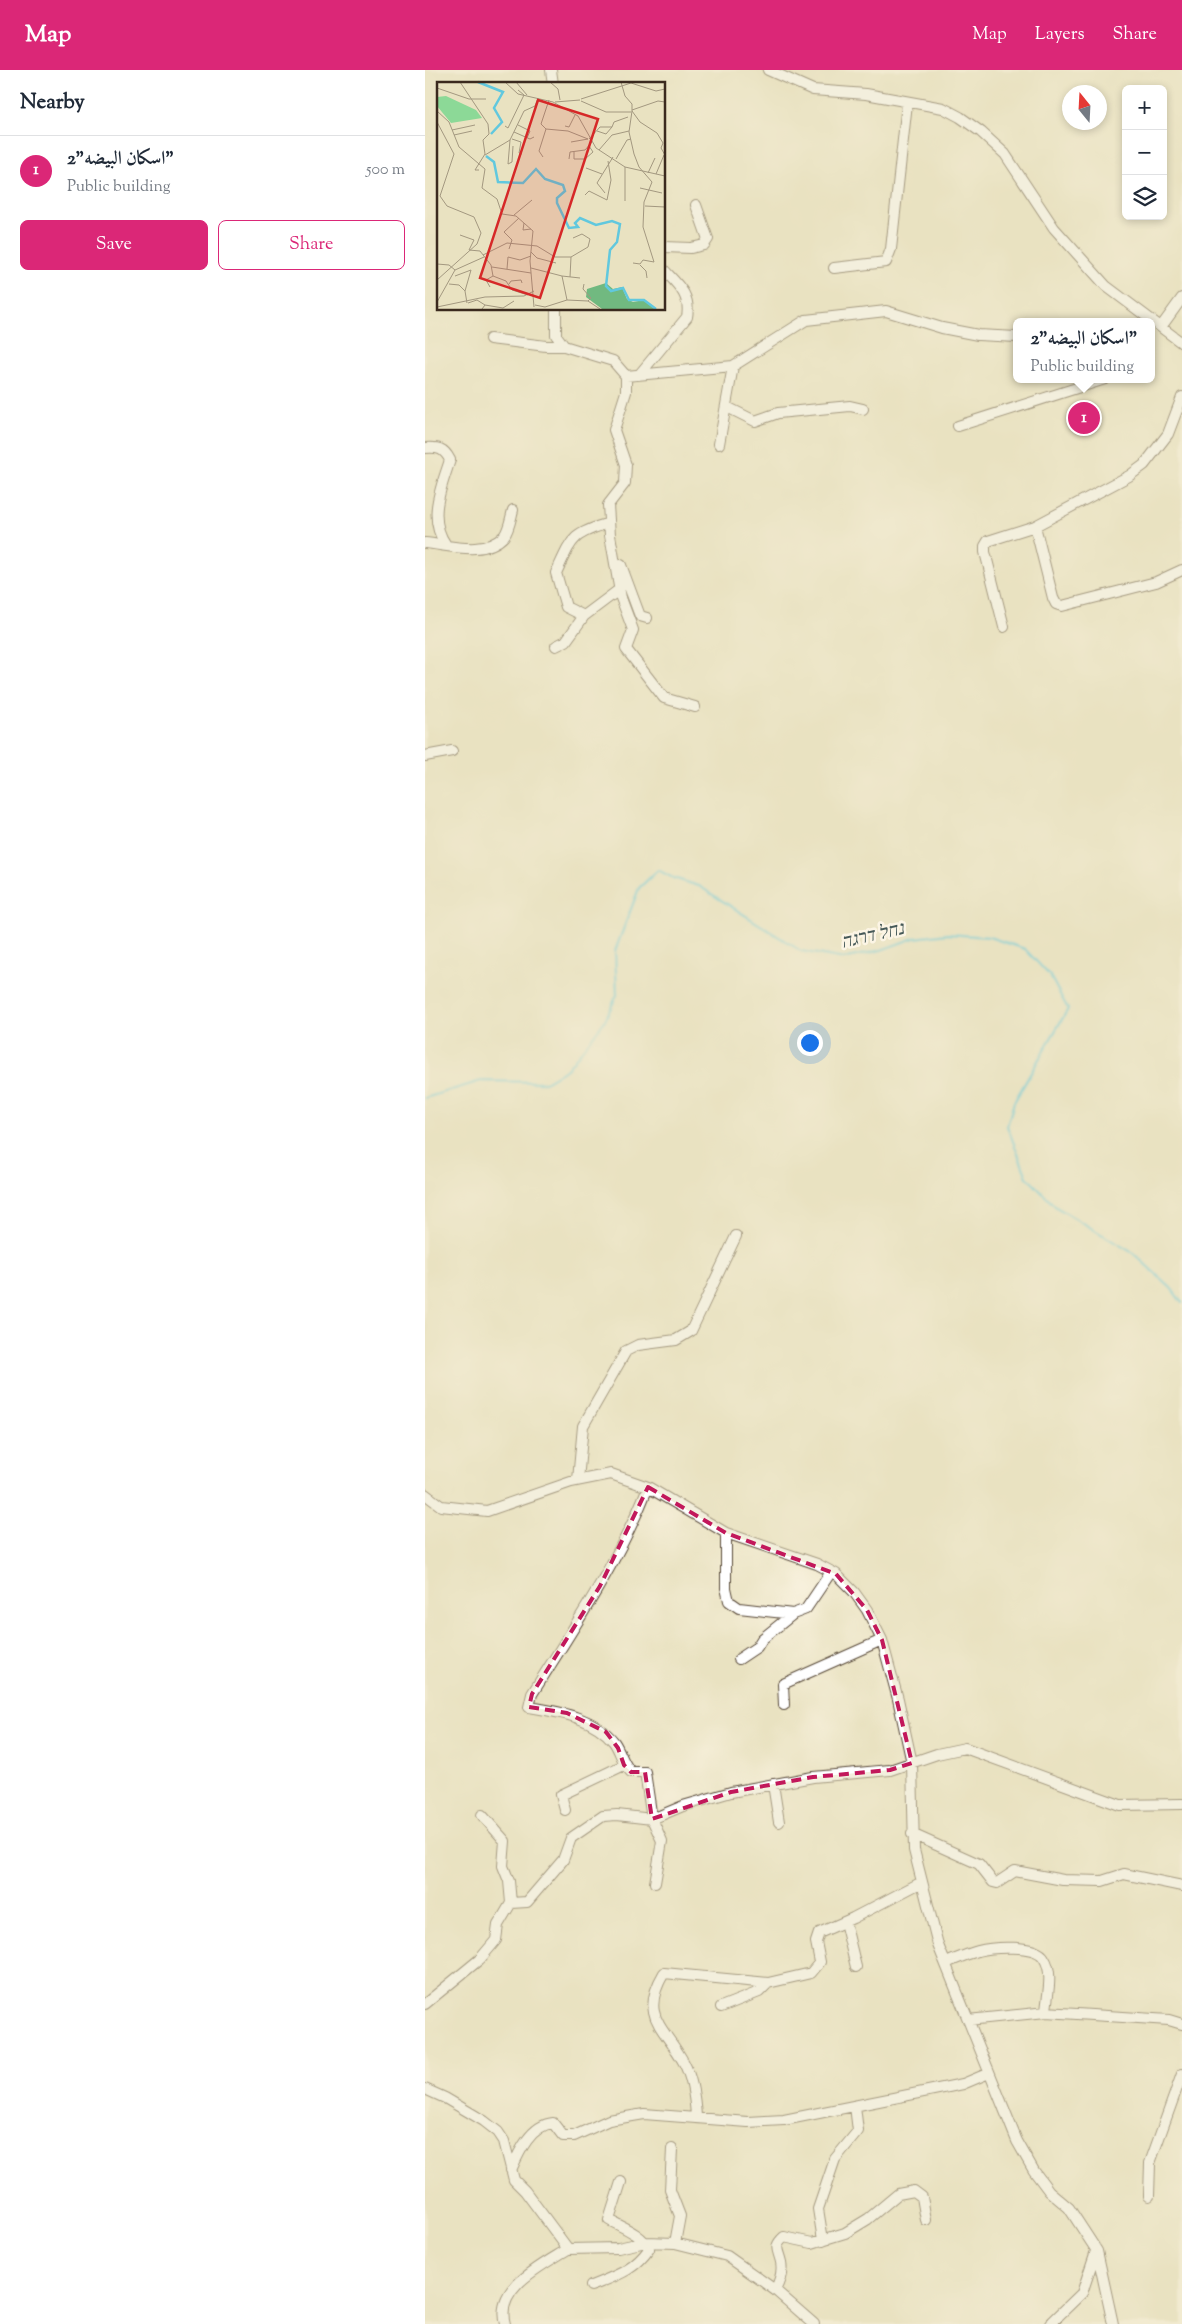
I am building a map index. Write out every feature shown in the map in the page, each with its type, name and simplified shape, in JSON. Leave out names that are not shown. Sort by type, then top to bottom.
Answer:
[{"type":"street","points":[[768,70],[813,90],[866,94],[907,103],[943,108],[981,132],[1005,154],[1046,218],[1088,267],[1121,300],[1149,318]]},
{"type":"street","points":[[834,268],[886,262],[891,249],[907,103]]},
{"type":"street","points":[[665,246],[691,248],[704,245],[708,239],[707,233],[696,205]]},
{"type":"street","points":[[639,376],[687,317],[689,305],[684,293],[665,271]]},
{"type":"street","points":[[1161,326],[1182,298]]},
{"type":"street","points":[[556,310],[556,335],[564,346]]},
{"type":"street","points":[[626,376],[733,366],[806,320],[886,311],[942,328],[977,335],[1013,337]]},
{"type":"street","points":[[1155,322],[1182,343]]},
{"type":"street","points":[[489,339],[546,346],[564,346],[613,360],[626,376],[625,392],[614,430],[626,465],[625,483],[608,505],[610,535],[620,590],[633,630],[626,649],[664,698],[695,708]]},
{"type":"street","points":[[719,444],[733,366]]},
{"type":"street","points":[[958,426],[1092,383]]},
{"type":"street","points":[[1004,627],[985,546],[988,541],[1035,526],[1111,487],[1143,464],[1168,434],[1180,410],[1182,397]]},
{"type":"street","points":[[727,407],[755,421],[778,414],[850,406],[863,409]]},
{"type":"street","points":[[425,448],[439,447],[450,460],[436,503],[439,534],[446,545]]},
{"type":"street","points":[[425,544],[446,545],[457,548],[485,547],[504,536],[513,510]]},
{"type":"street","points":[[585,616],[566,607],[556,573],[569,543],[586,530],[609,523]]},
{"type":"street","points":[[1035,526],[1053,598],[1056,604],[1062,606],[1156,582],[1182,570]]},
{"type":"street","points":[[610,535],[618,544],[622,570],[636,609],[640,616],[647,618]]},
{"type":"street","points":[[556,646],[566,642],[585,616],[620,590]]},
{"type":"street","points":[[425,756],[452,751]]},
{"type":"street","points":[[578,1480],[583,1426],[626,1352],[638,1345],[676,1340],[691,1331],[736,1236]]},
{"type":"street","points":[[425,1494],[441,1506],[487,1511],[578,1480],[611,1474],[648,1487],[726,1533],[817,1564],[831,1572],[854,1592],[867,1610],[882,1640],[898,1699],[912,1763],[912,1834],[922,1882],[946,1963],[1017,2141],[1034,2171],[1049,2190],[1069,2208],[1097,2250],[1113,2324]]},
{"type":"street","points":[[648,1487],[600,1586],[532,1694],[529,1707],[567,1713],[606,1732],[618,1748],[624,1765],[631,1772],[645,1772],[652,1819],[662,1842],[655,1883]]},
{"type":"street","points":[[726,1533],[729,1601],[739,1608],[793,1614]]},
{"type":"street","points":[[739,1659],[757,1647],[762,1638],[793,1614],[806,1609],[831,1572]]},
{"type":"street","points":[[784,1705],[783,1684],[882,1640]]},
{"type":"street","points":[[511,1903],[527,1902],[563,1860],[571,1838],[603,1816],[617,1815],[652,1819],[691,1803],[731,1792],[813,1776],[889,1770],[937,1754],[965,1748],[1120,1805],[1182,1804]]},
{"type":"street","points":[[565,1810],[561,1795],[624,1765]]},
{"type":"street","points":[[773,1784],[779,1822]]},
{"type":"street","points":[[425,2004],[481,1959],[496,1940],[498,1925],[511,1903],[509,1881],[503,1866],[505,1842],[482,1815]]},
{"type":"street","points":[[912,1834],[979,1864],[993,1882],[997,1883],[1015,1871],[1063,1880],[1102,1881],[1124,1874],[1182,1886]]},
{"type":"street","points":[[696,2116],[695,2101],[685,2064],[657,2021],[653,1995],[664,1973],[768,1983],[811,1973],[820,1962],[817,1942],[819,1933],[845,1922],[922,1882]]},
{"type":"street","points":[[845,1922],[856,1967]]},
{"type":"street","points":[[946,1963],[981,1950],[1026,1948],[1037,1951],[1044,1958],[1049,1972],[1046,2012]]},
{"type":"street","points":[[721,2007],[759,1992],[768,1983]]},
{"type":"street","points":[[968,2020],[1046,2012],[1169,2020],[1182,2024]]},
{"type":"street","points":[[511,2170],[535,2130],[547,2124],[553,2123],[563,2136],[574,2136],[609,2120],[644,2114],[696,2116],[748,2122],[784,2120],[963,2084],[989,2073]]},
{"type":"street","points":[[1149,2196],[1150,2163],[1182,2074]]},
{"type":"street","points":[[425,2089],[445,2098],[484,2121],[498,2132],[504,2141],[513,2180],[525,2191],[568,2250]]},
{"type":"street","points":[[823,2240],[818,2209],[835,2159],[858,2131],[855,2106]]},
{"type":"street","points":[[672,2149],[670,2190],[680,2216],[675,2243]]},
{"type":"street","points":[[591,2286],[623,2273],[640,2262],[649,2249],[646,2242],[609,2220],[621,2182]]},
{"type":"street","points":[[775,2290],[781,2278],[781,2261],[775,2251],[777,2243],[784,2237],[812,2243],[845,2233],[868,2219],[898,2194],[906,2191],[914,2191],[922,2197],[926,2220]]},
{"type":"street","points":[[505,2324],[503,2316],[510,2294],[525,2276],[568,2250],[618,2248],[646,2242],[675,2243],[727,2256],[775,2290],[814,2324]]},
{"type":"street","points":[[1050,2324],[1082,2293],[1097,2250]]},
{"type":"highlighted area","points":[[648,1487],[726,1533],[836,1574],[867,1610],[882,1640],[912,1763],[890,1770],[813,1777],[731,1792],[652,1819],[645,1772],[631,1772],[624,1765],[618,1748],[606,1732],[567,1713],[529,1707],[532,1694],[600,1586]]},
{"type":"waterway","name":"נחל דרגה","points":[[425,1098],[481,1081],[545,1082],[567,1069],[604,1022],[617,995],[615,951],[639,888],[658,870],[673,878],[699,886],[801,951],[844,959],[881,950],[914,938],[948,934],[989,937],[1025,949],[1050,976],[1068,1009],[1014,1102],[1007,1126],[1027,1177],[1056,1207],[1133,1253],[1171,1288],[1182,1303]]},
{"type":"place","name":"اسكان البيضه\"2\"","points":[[1084,418]]}]
